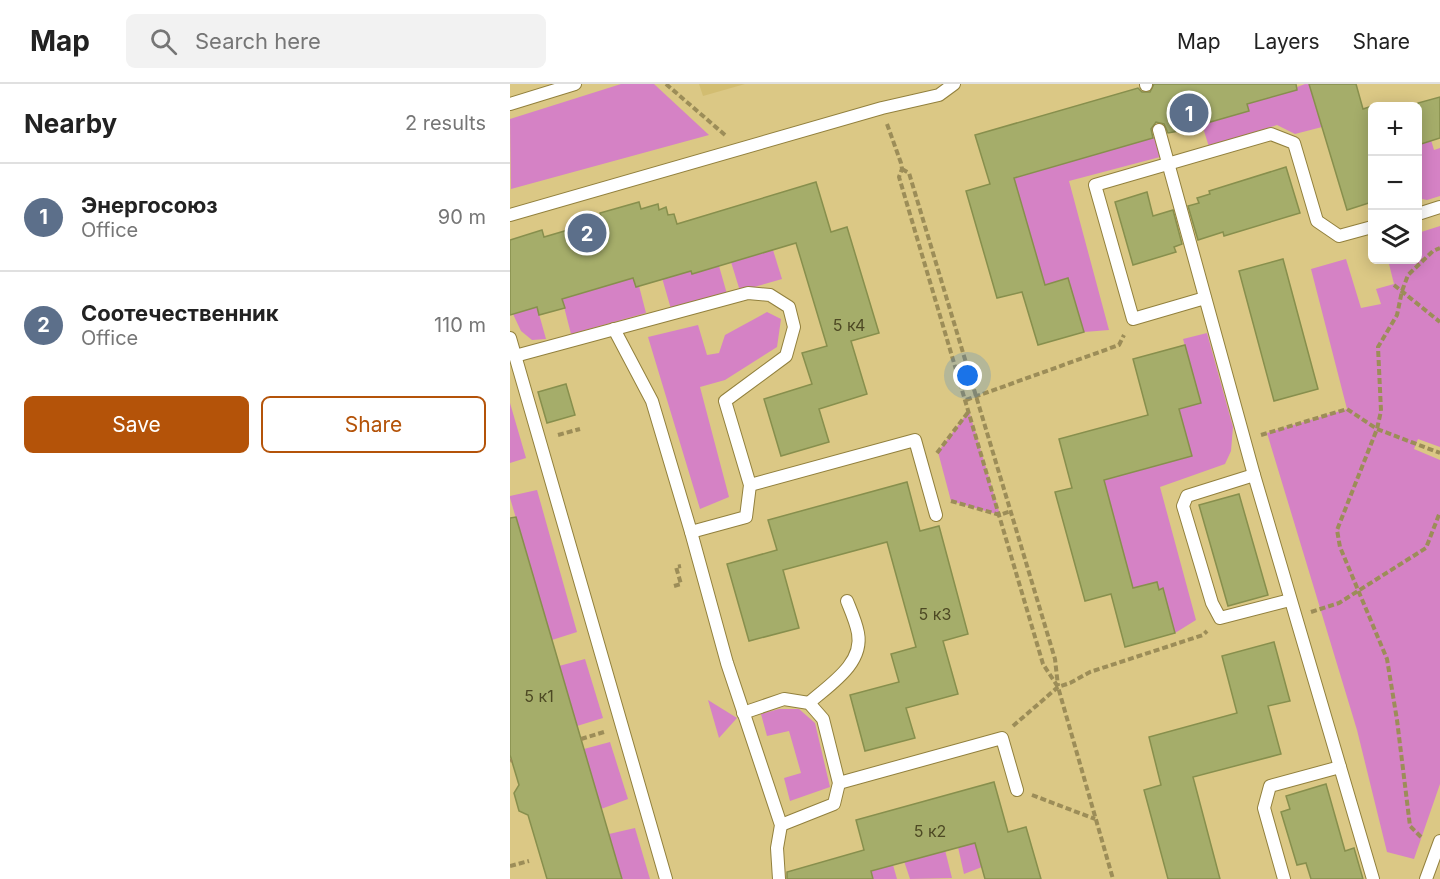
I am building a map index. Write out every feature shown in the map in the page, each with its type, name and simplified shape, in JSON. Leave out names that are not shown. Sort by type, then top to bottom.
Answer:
[{"type":"lane","points":[[510,104],[575,84]]},
{"type":"lane","points":[[510,215],[882,108],[939,95],[954,84]]},
{"type":"lane","points":[[1159,130],[1254,475],[1373,879]]},
{"type":"lane","points":[[1205,298],[1133,319],[1095,185],[1271,134],[1294,143],[1317,221],[1339,236],[1368,228]]},
{"type":"lane","points":[[1422,213],[1440,207]]},
{"type":"lane","points":[[515,356],[748,293],[770,295],[789,307],[794,327],[786,356],[725,401],[750,486],[746,517],[691,532]]},
{"type":"lane","points":[[614,329],[652,401],[727,663],[781,825],[777,848],[779,879]]},
{"type":"lane","points":[[510,338],[666,879]]},
{"type":"lane","points":[[750,486],[915,440],[936,514]]},
{"type":"lane","points":[[1254,475],[1187,496],[1182,506],[1212,603],[1220,618],[1290,600]]},
{"type":"lane","points":[[809,703],[846,670],[858,652],[858,634],[848,601]]},
{"type":"lane","points":[[743,713],[784,699],[809,703],[823,719],[839,783],[834,804],[781,825]]},
{"type":"lane","points":[[839,783],[1002,738],[1017,790]]},
{"type":"lane","points":[[1284,879],[1264,808],[1270,786],[1340,766]]},
{"type":"lane","points":[[1426,879],[1438,847]]},
{"type":"path","points":[[666,84],[725,135],[736,132]]},
{"type":"path","points":[[882,108],[902,169],[899,177],[1043,664],[1058,687]]},
{"type":"path","points":[[902,169],[909,173],[977,396],[1055,659],[1058,687],[1113,879]]},
{"type":"path","points":[[1438,847],[1410,826],[1398,720],[1387,659],[1340,548],[1337,530],[1382,411],[1378,347],[1397,315],[1408,275],[1433,251],[1440,248]]},
{"type":"path","points":[[1395,285],[1440,322]]},
{"type":"path","points":[[966,400],[1119,345],[1133,319]]},
{"type":"path","points":[[1245,438],[1347,410],[1377,429],[1440,453]]},
{"type":"path","points":[[924,470],[969,411]]},
{"type":"path","points":[[930,495],[1000,514],[1011,511]]},
{"type":"path","points":[[1296,616],[1339,603],[1426,548],[1440,512]]},
{"type":"path","points":[[674,586],[681,584],[676,567]]},
{"type":"path","points":[[1002,738],[1019,719],[1058,687],[1090,672],[1203,635],[1220,618]]},
{"type":"path","points":[[581,739],[622,727]]},
{"type":"path","points":[[1017,790],[1096,819]]},
{"type":"path","points":[[510,866],[529,861]]},
{"type":"shaded area","points":[[621,84],[654,84],[709,135],[511,189],[510,119]]},
{"type":"shaded area","points":[[699,84],[745,84],[703,96]]},
{"type":"shaded area","points":[[1305,84],[1313,84],[1314,102],[1322,127],[1295,134],[1277,125],[1209,147],[1200,118],[1249,111],[1247,104]]},
{"type":"shaded area","points":[[1154,137],[1160,157],[1069,181],[1109,330],[1084,332],[1068,278],[1045,285],[1014,178]]},
{"type":"shaded area","points":[[1431,140],[1434,150],[1440,148],[1440,196],[1427,200],[1422,199],[1422,143]]},
{"type":"shaded area","points":[[1440,226],[1440,447],[1418,439],[1414,449],[1440,460],[1440,784],[1414,859],[1387,852],[1357,730],[1267,433],[1347,409],[1311,269],[1346,259],[1361,308],[1381,304],[1376,289],[1394,284],[1389,264],[1422,264],[1422,232]]},
{"type":"shaded area","points":[[773,250],[782,279],[740,291],[731,262]]},
{"type":"shaded area","points":[[687,256],[692,274],[719,266],[727,294],[671,309],[660,271]]},
{"type":"shaded area","points":[[633,278],[636,287],[639,286],[646,313],[571,334],[562,299]]},
{"type":"shaded area","points":[[537,307],[546,339],[532,340],[521,331],[513,314]]},
{"type":"shaded area","points":[[767,312],[781,319],[777,347],[725,380],[700,387],[729,497],[700,509],[648,337],[698,325],[707,355],[719,353],[725,335]]},
{"type":"shaded area","points":[[1207,333],[1233,427],[1231,451],[1225,464],[1160,487],[1196,620],[1175,633],[1163,589],[1159,590],[1156,582],[1133,588],[1104,480],[1192,456],[1174,410],[1201,403],[1183,339]]},
{"type":"shaded area","points":[[510,403],[526,458],[510,463]]},
{"type":"shaded area","points":[[969,411],[1000,515],[951,501],[938,452]]},
{"type":"shaded area","points":[[537,490],[577,632],[552,640],[510,498],[510,496]]},
{"type":"shaded area","points":[[585,659],[603,718],[577,726],[559,666]]},
{"type":"shaded area","points":[[708,700],[737,718],[719,738]]},
{"type":"shaded area","points":[[779,709],[799,709],[815,723],[830,787],[790,801],[784,778],[801,773],[789,731],[767,736],[761,714]]},
{"type":"shaded area","points":[[610,742],[628,799],[601,809],[584,749]]},
{"type":"shaded area","points":[[635,828],[650,879],[622,879],[609,834]]},
{"type":"shaded area","points":[[975,842],[982,867],[964,874],[958,847]]},
{"type":"shaded area","points":[[945,850],[952,878],[910,879],[904,861]]},
{"type":"shaded area","points":[[893,865],[897,879],[873,879],[871,871]]},
{"type":"building","points":[[1154,84],[1296,84],[1297,90],[1247,104],[1249,111],[1179,131],[1168,133],[1164,124],[1156,122],[1151,129],[1153,138],[1014,178],[1045,285],[1068,278],[1084,332],[1038,345],[1022,292],[997,298],[966,191],[990,184],[975,135],[1138,88],[1142,92],[1150,92]]},
{"type":"building","points":[[1309,84],[1356,84],[1363,109],[1368,107],[1368,203],[1347,210]]},
{"type":"building","points":[[1440,97],[1440,138],[1422,144],[1422,102]]},
{"type":"building","points":[[1286,167],[1300,213],[1224,236],[1223,232],[1198,240],[1188,206],[1199,203],[1197,198],[1210,194],[1209,191]]},
{"type":"building","points":[[816,182],[831,232],[847,227],[879,333],[851,341],[867,394],[819,409],[829,442],[781,456],[764,399],[812,384],[802,353],[827,346],[796,243],[692,274],[691,271],[636,287],[633,278],[562,299],[565,308],[539,315],[537,307],[510,315],[510,240],[542,230],[544,237],[602,220],[600,213],[639,202],[641,209],[658,204],[659,210],[666,207],[668,215],[674,214],[677,224]]},
{"type":"building","points":[[1147,192],[1153,216],[1173,210],[1182,244],[1174,247],[1176,252],[1133,265],[1115,202]]},
{"type":"building","points":[[1283,259],[1318,389],[1274,401],[1239,271]]},
{"type":"building","points":[[1185,345],[1201,403],[1179,409],[1192,456],[1104,480],[1133,588],[1157,582],[1159,590],[1163,588],[1175,633],[1125,647],[1111,594],[1085,601],[1055,492],[1072,488],[1059,439],[1148,415],[1133,359]]},
{"type":"building","points":[[566,384],[575,415],[547,423],[538,392]]},
{"type":"building","points":[[907,482],[920,531],[939,526],[968,634],[943,641],[958,694],[906,708],[915,738],[865,751],[850,695],[899,682],[891,654],[916,647],[887,542],[783,570],[799,628],[749,641],[727,564],[777,550],[768,520]]},
{"type":"building","points":[[1239,494],[1268,595],[1228,606],[1199,505]]},
{"type":"building","points":[[516,517],[622,879],[547,879],[528,815],[519,811],[514,793],[519,785],[510,755],[510,518]]},
{"type":"building","points":[[1274,642],[1290,701],[1268,706],[1281,754],[1193,777],[1220,879],[1168,879],[1144,790],[1161,785],[1149,737],[1237,713],[1222,656]]},
{"type":"building","points":[[994,782],[1008,832],[1026,827],[1041,879],[985,879],[975,843],[871,871],[873,879],[787,879],[787,872],[864,850],[856,820]]},
{"type":"building","points":[[1326,784],[1345,851],[1354,848],[1363,879],[1311,879],[1306,863],[1297,865],[1281,812],[1290,809],[1286,796]]},
{"type":"place","name":"Энергосоюз","points":[[1189,113]]},
{"type":"place","name":"Соотечественник","points":[[587,233]]}]
